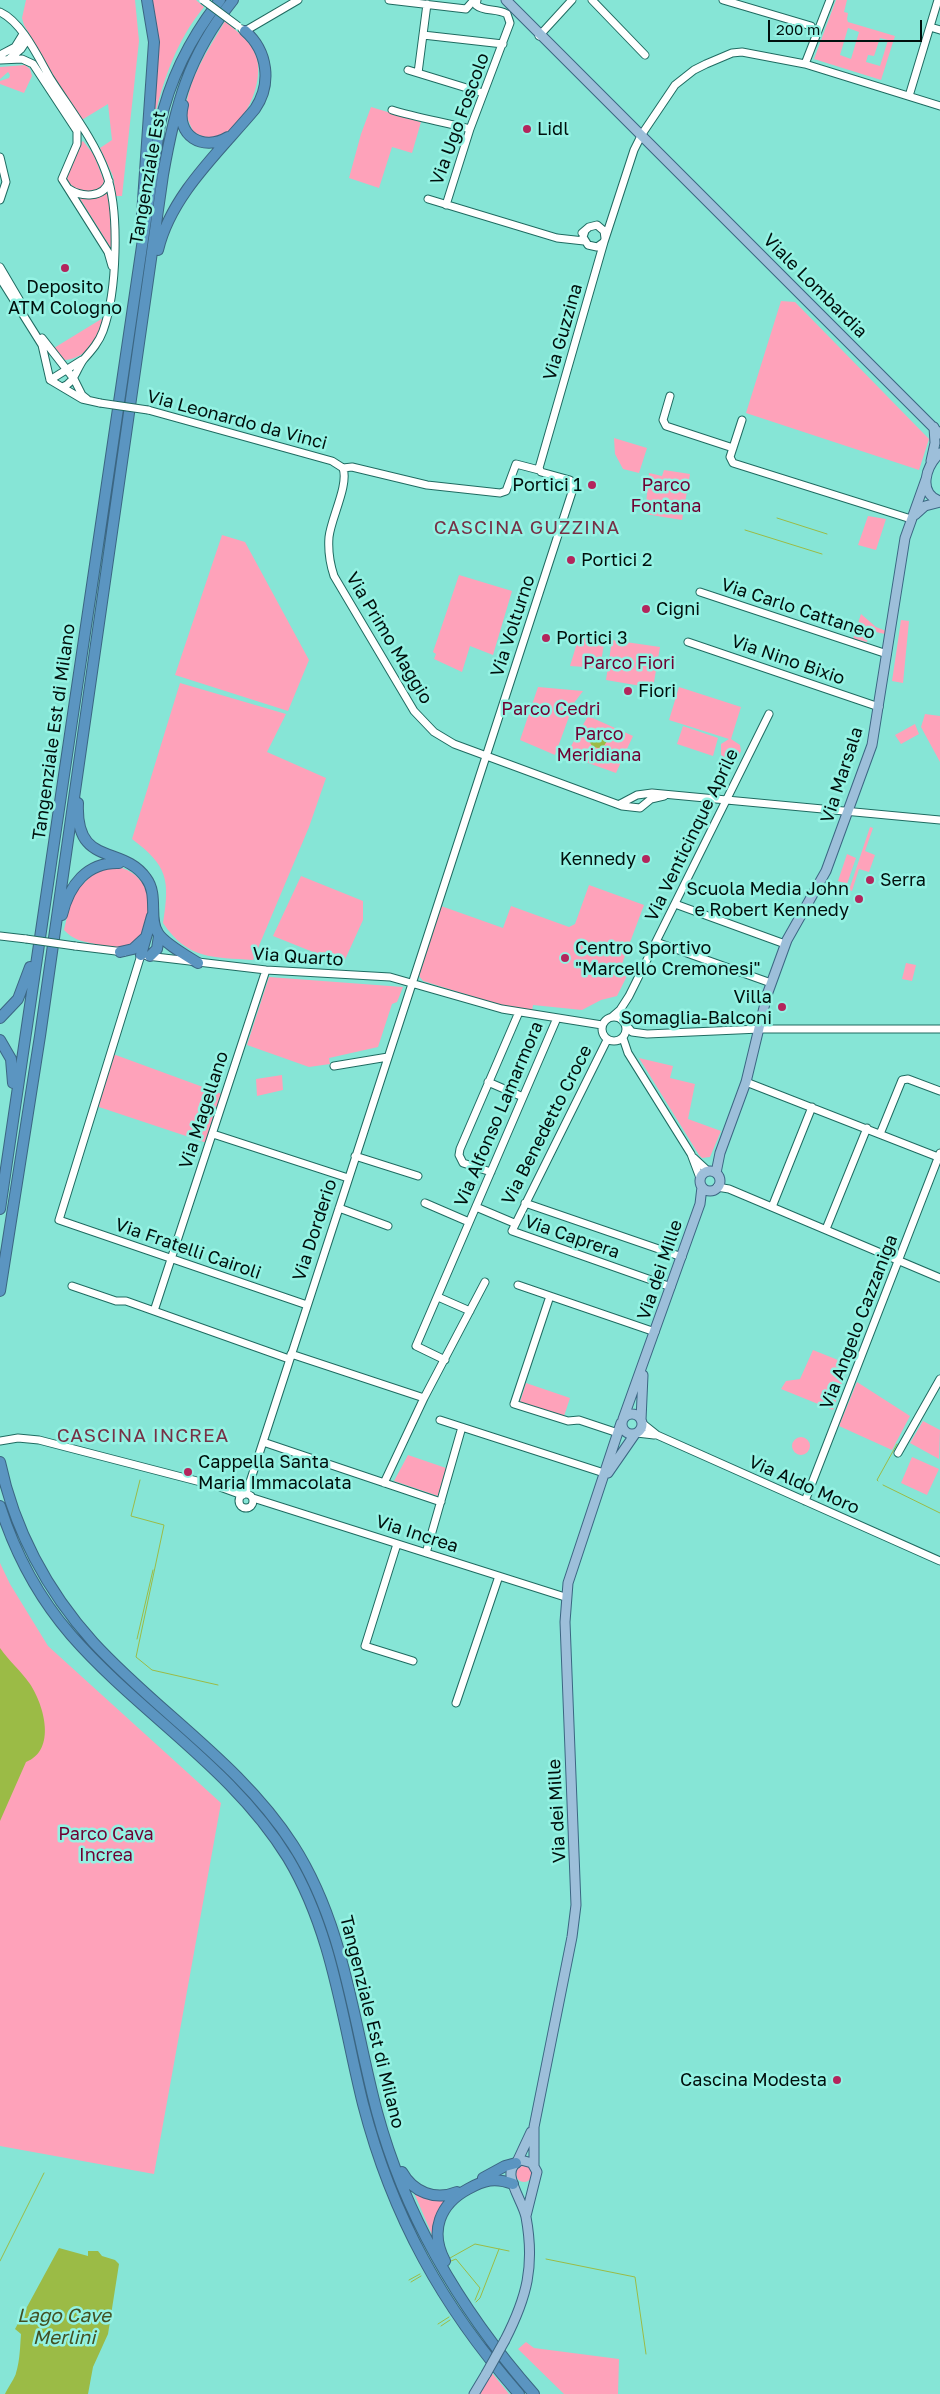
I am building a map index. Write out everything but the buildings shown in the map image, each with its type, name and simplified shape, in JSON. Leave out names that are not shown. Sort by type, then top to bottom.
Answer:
[{"type":"highway","points":[[141,259],[142,196],[154,42],[147,0]]},
{"type":"highway","name":"Tangenziale Est","points":[[141,259],[163,114],[183,58],[198,29],[220,0]]},
{"type":"highway","name":"Tangenziale Est","points":[[134,374],[173,119],[182,88],[201,46],[233,0]]},
{"type":"highway","points":[[213,27],[182,106],[181,120],[187,134],[202,143],[214,144],[234,134]]},
{"type":"highway","points":[[134,374],[158,249],[169,217],[188,187],[258,104],[265,82],[263,58],[255,43],[241,29]]},
{"type":"highway","name":"Tangenziale Est di Milano","points":[[0,1209],[141,259]]},
{"type":"highway","name":"Tangenziale Est di Milano","points":[[0,1291],[40,1036],[134,374]]},
{"type":"highway","points":[[84,721],[78,812],[80,828],[92,848],[129,864],[140,871],[148,881],[153,894],[155,928],[159,936],[198,963]]},
{"type":"highway","points":[[40,1036],[62,915],[69,894],[79,878],[93,867],[107,863],[129,864]]},
{"type":"highway","points":[[154,908],[146,937],[146,955],[157,949],[159,936]]},
{"type":"highway","points":[[0,1018],[12,1007],[23,989],[42,930]]},
{"type":"highway","points":[[120,952],[133,949],[146,937]]},
{"type":"highway","points":[[0,1040],[9,1054],[13,1068],[8,1151]]},
{"type":"highway","name":"Tangenziale Est di Milano","points":[[0,1462],[10,1499],[30,1547],[42,1573],[64,1608],[109,1659],[222,1761],[254,1794],[284,1831],[308,1871],[323,1900],[336,1937],[375,2104],[390,2154],[413,2212],[450,2281],[486,2336],[534,2394]]},
{"type":"highway","name":"Tangenziale Est di Milano","points":[[0,1506],[25,1566],[63,1625],[99,1664],[213,1768],[252,1809],[274,1837],[297,1874],[325,1940],[364,2107],[395,2201],[420,2254],[442,2292],[482,2350],[519,2394]]},
{"type":"highway","points":[[390,2154],[411,2185],[422,2192],[437,2196],[455,2192],[503,2166],[516,2163]]},
{"type":"highway","points":[[450,2281],[437,2241],[438,2225],[443,2210],[455,2197],[486,2180],[495,2179],[514,2184]]},
{"type":"highway","points":[[499,2372],[512,2394]]},
{"type":"main road","points":[[502,0],[538,33]]},
{"type":"main road","points":[[506,0],[538,33]]},
{"type":"main road","name":"Viale Lombardia","points":[[538,33],[642,134],[937,430]]},
{"type":"main road","name":"Via Marsala","points":[[760,1028],[771,983],[785,944],[826,871],[872,744],[905,538],[926,479],[937,430]]},
{"type":"main road","name":"Via Marsala","points":[[929,467],[940,453]]},
{"type":"main road","points":[[926,479],[928,492],[940,502]]},
{"type":"main road","points":[[911,519],[925,506],[940,502]]},
{"type":"main road","name":"Via dei Mille","points":[[534,2165],[534,2128],[576,1910],[565,1597],[570,1575],[622,1421],[746,1082],[760,1028]]},
{"type":"main road","name":"Via dei Mille","points":[[641,1422],[642,1383],[648,1350]]},
{"type":"main road","points":[[630,1414],[637,1415],[641,1422],[636,1433],[625,1432],[622,1421],[630,1414]]},
{"type":"main road","name":"Via dei Mille","points":[[598,1493],[611,1467],[636,1433]]},
{"type":"main road","name":"Via dei Mille","points":[[516,2163],[534,2128]]},
{"type":"main road","points":[[474,2394],[520,2310],[527,2286],[529,2262],[526,2216],[510,2171],[516,2163],[526,2160],[534,2165],[537,2172],[526,2216]]},
{"type":"main road","points":[[514,2184],[524,2187],[534,2182]]},
{"type":"street","points":[[203,0],[241,29],[298,0]]},
{"type":"street","points":[[389,0],[466,9],[475,0]]},
{"type":"street","name":"Via Ugo Foscolo","points":[[446,205],[470,129],[509,27],[508,16],[501,11],[479,8],[475,0]]},
{"type":"street","points":[[538,33],[572,0]]},
{"type":"street","points":[[592,0],[645,56]]},
{"type":"street","points":[[723,0],[811,26]]},
{"type":"street","points":[[804,64],[830,0]]},
{"type":"street","points":[[908,96],[938,0]]},
{"type":"street","points":[[418,73],[427,4]]},
{"type":"street","points":[[0,12],[13,21],[25,37],[102,163],[109,181],[114,226],[113,274],[103,332],[85,358],[74,379],[68,386],[62,387]]},
{"type":"street","points":[[930,27],[940,30]]},
{"type":"street","points":[[423,35],[503,44]]},
{"type":"street","points":[[0,55],[15,47],[25,37]]},
{"type":"street","points":[[9,60],[21,49],[25,37]]},
{"type":"street","name":"Via Guzzina","points":[[539,470],[604,240],[613,218],[634,150],[642,134],[675,85],[694,70],[732,53],[742,52],[804,64],[940,106]]},
{"type":"street","points":[[0,60],[25,59],[35,65],[78,133],[77,144],[63,173],[62,181],[110,256],[113,274]]},
{"type":"street","points":[[408,70],[483,93]]},
{"type":"street","points":[[392,110],[470,129]]},
{"type":"street","points":[[0,157],[6,182],[0,207]]},
{"type":"street","points":[[62,181],[73,191],[87,196],[102,191],[109,181]]},
{"type":"street","points":[[0,200],[6,182]]},
{"type":"street","points":[[428,199],[562,239],[584,241],[590,246],[597,247]]},
{"type":"street","points":[[562,239],[577,236],[593,226],[606,226],[613,218]]},
{"type":"street","points":[[597,247],[604,240],[604,231],[600,227]]},
{"type":"street","points":[[584,231],[584,241]]},
{"type":"street","points":[[597,247],[600,258]]},
{"type":"street","points":[[0,268],[58,361],[74,379],[82,395],[96,403]]},
{"type":"street","points":[[0,278],[42,345],[50,380],[85,358]]},
{"type":"street","points":[[58,361],[67,363],[85,358]]},
{"type":"street","name":"Via Leonardo da Vinci","points":[[50,380],[82,399],[96,403],[148,410],[335,462],[343,468],[352,467],[427,485],[500,493],[506,492],[516,464],[539,470]]},
{"type":"street","points":[[670,396],[663,420],[666,426],[732,448]]},
{"type":"street","points":[[742,420],[732,448],[730,460],[736,465],[911,519]]},
{"type":"street","name":"Via Primo Maggio","points":[[343,468],[344,481],[329,538],[332,568],[337,584],[420,718],[442,738],[617,804],[635,807]]},
{"type":"street","name":"Via Volturno","points":[[412,982],[573,489],[570,480],[539,470]]},
{"type":"street","name":"Via Carlo Cattaneo","points":[[700,592],[887,654]]},
{"type":"street","name":"Via Nino Bixio","points":[[688,642],[879,707]]},
{"type":"street","name":"Via Venticinque Aprile","points":[[612,1017],[629,996],[769,714]]},
{"type":"street","points":[[617,804],[623,804],[636,796],[664,796],[847,810],[940,820]]},
{"type":"street","points":[[636,796],[631,802],[635,807],[640,808],[655,797],[664,796]]},
{"type":"street","points":[[636,796],[644,798],[644,804]]},
{"type":"street","points":[[675,904],[785,944]]},
{"type":"street","name":"Via Quarto","points":[[0,936],[198,963],[266,970],[390,977],[485,1005],[602,1028]]},
{"type":"street","points":[[656,942],[771,983]]},
{"type":"street","name":"Via Fratelli Cairoli","points":[[146,955],[59,1220],[307,1305]]},
{"type":"street","name":"Via Magellano","points":[[154,1311],[266,970]]},
{"type":"street","name":"Via Dorderio","points":[[247,1497],[290,1357],[412,982]]},
{"type":"street","name":"Via Venticinque Aprile","points":[[624,1023],[629,996]]},
{"type":"street","points":[[491,1172],[463,1163],[459,1155],[488,1082],[519,1012]]},
{"type":"street","points":[[628,1053],[609,1040],[602,1028],[606,1020],[612,1017],[624,1023],[633,1032],[647,1034],[760,1028],[940,1029]]},
{"type":"street","name":"Via Alfonso Lamarmora","points":[[444,1360],[416,1346],[557,1018]]},
{"type":"street","points":[[609,1040],[617,1041],[623,1038],[626,1032],[624,1023]]},
{"type":"street","points":[[623,1038],[628,1053],[691,1154],[710,1180],[940,1278]]},
{"type":"street","name":"Via Benedetto Croce","points":[[514,1223],[609,1040]]},
{"type":"street","points":[[334,1066],[388,1057]]},
{"type":"street","points":[[880,1134],[902,1080],[910,1080],[940,1091]]},
{"type":"street","points":[[488,1082],[523,1097]]},
{"type":"street","points":[[746,1082],[939,1155]]},
{"type":"street","points":[[772,1207],[812,1107]]},
{"type":"street","points":[[826,1229],[867,1128]]},
{"type":"street","points":[[213,1134],[348,1178]]},
{"type":"street","name":"Via Angelo Cazzaniga","points":[[805,1501],[939,1155]]},
{"type":"street","points":[[355,1156],[418,1176]]},
{"type":"street","name":"Via Alfonso Lamarmora","points":[[425,1203],[469,1222]]},
{"type":"street","points":[[525,1203],[682,1257]]},
{"type":"street","name":"Via Caprera","points":[[476,1207],[514,1223],[512,1230],[514,1233],[671,1287]]},
{"type":"street","points":[[338,1208],[388,1226]]},
{"type":"street","points":[[384,1483],[424,1398],[485,1282]]},
{"type":"street","points":[[518,1285],[655,1332]]},
{"type":"street","points":[[72,1286],[154,1311],[290,1357],[424,1398]]},
{"type":"street","points":[[550,1296],[514,1404],[568,1421],[579,1420],[618,1433]]},
{"type":"street","points":[[438,1297],[470,1311]]},
{"type":"street","points":[[898,1453],[940,1379]]},
{"type":"street","points":[[440,1420],[604,1473]]},
{"type":"street","name":"Via Aldo Moro","points":[[641,1422],[657,1435],[940,1561]]},
{"type":"street","points":[[426,1553],[462,1427]]},
{"type":"street","name":"Via Aldo Moro","points":[[636,1433],[657,1435]]},
{"type":"street","name":"Via Increa","points":[[0,1441],[18,1438],[39,1440],[220,1486],[247,1497],[565,1597]]},
{"type":"street","points":[[263,1442],[441,1502]]},
{"type":"street","points":[[397,1544],[365,1646],[413,1661]]},
{"type":"street","points":[[456,1702],[499,1576]]},
{"type":"green space","points":[[26,0],[135,0],[139,41],[122,196],[116,196],[113,176],[100,148],[112,140],[108,104],[80,121],[24,25],[22,18]]},
{"type":"green space","points":[[151,0],[196,0],[204,7],[185,34],[171,63],[153,125],[157,47]]},
{"type":"green space","points":[[836,0],[847,0],[844,12],[848,13],[848,22],[895,36],[881,80],[814,59]],"holes":[[[848,28],[859,32],[851,59],[840,55]],[[880,38],[888,40],[880,66],[866,62],[868,55],[874,56]]]},
{"type":"green space","points":[[225,21],[243,37],[254,51],[258,70],[256,85],[251,101],[243,116],[232,128],[220,136],[207,137],[193,131],[186,109],[195,75]]},
{"type":"green space","points":[[25,65],[30,69],[32,76],[24,93],[0,84],[0,81],[9,78],[10,75],[8,72],[0,79],[0,67]]},
{"type":"green space","points":[[371,107],[421,122],[412,153],[392,147],[379,188],[349,178],[361,134]]},
{"type":"green space","points":[[83,141],[94,155],[104,181],[102,188],[92,192],[77,189],[69,183],[66,174],[71,159],[79,144]]},
{"type":"green space","points":[[109,191],[112,250],[79,197],[99,196]]},
{"type":"green space","points":[[781,301],[795,302],[929,439],[919,470],[746,413]]},
{"type":"green space","points":[[103,318],[95,340],[80,355],[65,360],[54,348]]},
{"type":"green space","points":[[614,438],[647,448],[639,473],[623,469],[615,454]]},
{"type":"green space","name":"Parco Fontana","points":[[664,470],[690,474],[682,520],[645,514],[649,473],[662,476]]},
{"type":"green space","points":[[868,516],[886,519],[876,550],[858,545]]},
{"type":"green space","points":[[222,535],[245,542],[309,660],[288,711],[175,675]]},
{"type":"green space","points":[[459,575],[512,591],[493,655],[470,646],[462,672],[434,659],[436,654],[433,652]]},
{"type":"green space","points":[[861,614],[876,627],[886,631],[885,634],[871,631],[867,642],[853,639]]},
{"type":"green space","points":[[901,620],[909,621],[903,683],[892,681]]},
{"type":"green space","points":[[580,633],[605,638],[600,668],[570,666]]},
{"type":"green space","name":"Parco Fiori","points":[[612,640],[660,647],[653,688],[606,680]]},
{"type":"green space","points":[[180,683],[286,714],[267,752],[326,778],[309,827],[253,960],[214,957],[202,954],[182,944],[172,935],[163,923],[166,896],[164,875],[153,857],[132,839]]},
{"type":"green space","name":"Parco Cedri","points":[[538,687],[583,691],[574,703],[555,755],[520,740]]},
{"type":"green space","points":[[679,687],[741,707],[731,739],[740,745],[741,751],[738,757],[729,761],[721,755],[721,744],[729,739],[669,720]]},
{"type":"green space","points":[[925,714],[940,716],[940,762],[921,727]]},
{"type":"green space","name":"Parco Meridiana","points":[[588,716],[633,736],[616,773],[566,755]]},
{"type":"green space","points":[[915,724],[919,734],[901,744],[895,735]]},
{"type":"green space","points":[[683,726],[718,738],[713,756],[677,744]]},
{"type":"green space","points":[[870,827],[873,828],[865,851],[875,855],[869,872],[859,869],[852,891],[849,890]]},
{"type":"green space","points":[[847,854],[856,858],[847,884],[838,881]]},
{"type":"green space","points":[[113,866],[123,868],[139,878],[144,886],[149,903],[144,931],[138,941],[132,946],[122,948],[82,941],[74,938],[64,930],[72,895],[99,868]]},
{"type":"green space","points":[[301,876],[363,901],[363,920],[343,964],[273,936]]},
{"type":"green space","name":"Centro Sportivo \"Marcello Cremonesi\"","points":[[589,885],[644,905],[620,969],[629,972],[617,996],[601,1000],[582,1010],[533,1005],[532,1011],[503,1006],[423,981],[419,976],[441,906],[503,928],[511,906],[569,927],[575,924]]},
{"type":"green space","points":[[906,963],[916,965],[912,981],[902,979]]},
{"type":"green space","points":[[269,977],[403,987],[397,1002],[392,1004],[378,1047],[329,1058],[330,1064],[309,1067],[247,1045]]},
{"type":"green space","points":[[113,1054],[222,1094],[207,1143],[96,1106]]},
{"type":"green space","points":[[639,1058],[673,1066],[670,1078],[695,1084],[688,1119],[721,1131],[710,1157],[702,1158],[699,1155]]},
{"type":"green space","points":[[282,1075],[283,1090],[257,1096],[256,1079]]},
{"type":"green space","points":[[813,1350],[848,1364],[833,1410],[781,1389],[786,1381],[800,1379]]},
{"type":"green space","points":[[857,1382],[910,1416],[892,1450],[839,1426]]},
{"type":"green space","points":[[526,1383],[570,1398],[564,1416],[520,1402]]},
{"type":"green space","points":[[923,1421],[940,1430],[939,1459],[910,1443]]},
{"type":"green space","points":[[801,1437],[807,1440],[810,1446],[807,1452],[801,1455],[795,1452],[792,1446],[795,1440]]},
{"type":"green space","points":[[408,1455],[446,1468],[438,1496],[394,1481]]},
{"type":"green space","points":[[912,1457],[939,1469],[927,1495],[901,1483]]},
{"type":"green space","name":"Parco Cava Increa","points":[[0,1563],[10,1584],[48,1646],[221,1803],[154,2174],[0,2146]]},
{"type":"green space","points":[[521,2166],[527,2166],[532,2171],[530,2180],[521,2182],[516,2177],[516,2171]]},
{"type":"green space","points":[[412,2188],[447,2199],[433,2237]]},
{"type":"green space","points":[[526,2342],[534,2348],[619,2359],[618,2394],[564,2394],[518,2349]]},
{"type":"green space","points":[[492,2373],[509,2394],[480,2394]]},
{"type":"water","points":[[598,730],[604,733],[607,739],[604,745],[598,748],[592,745],[589,739],[592,733]]},
{"type":"water","points":[[0,1648],[30,1684],[40,1703],[45,1726],[45,1738],[42,1748],[36,1756],[26,1762],[0,1821]]},
{"type":"water","name":"Lago Cave Merlini","points":[[59,2248],[88,2256],[88,2251],[98,2251],[102,2256],[115,2260],[119,2264],[108,2334],[93,2367],[88,2394],[5,2394],[16,2375],[20,2354],[21,2334],[15,2329]]},
{"type":"waterway","points":[[777,518],[827,534]]},
{"type":"waterway","points":[[745,530],[822,554]]},
{"type":"waterway","points":[[878,1481],[897,1444]]},
{"type":"waterway","points":[[140,1480],[131,1516],[164,1525],[136,1657],[152,1670],[218,1685]]},
{"type":"waterway","points":[[883,1485],[940,1513]]},
{"type":"waterway","points":[[137,1639],[153,1570]]},
{"type":"waterway","points":[[0,2261],[44,2173]]},
{"type":"waterway","points":[[450,2258],[475,2244],[509,2251]]},
{"type":"waterway","points":[[476,2302],[480,2298],[499,2249]]},
{"type":"waterway","points":[[451,2261],[456,2259],[480,2288],[475,2300]]},
{"type":"waterway","points":[[546,2259],[635,2277],[646,2354]]},
{"type":"waterway","points":[[409,2280],[420,2274]]},
{"type":"waterway","points":[[411,2282],[421,2276]]},
{"type":"waterway","points":[[438,2324],[449,2317]]},
{"type":"waterway","points":[[441,2326],[450,2320]]},
{"type":"place","name":"Lidl","points":[[527,129]]},
{"type":"place","name":"Deposito ATM Cologno","points":[[65,268]]},
{"type":"place","name":"Portici 1","points":[[592,485]]},
{"type":"place","name":"Portici 2","points":[[571,560]]},
{"type":"place","name":"Cigni","points":[[646,609]]},
{"type":"place","name":"Portici 3","points":[[546,638]]},
{"type":"place","name":"Fiori","points":[[628,691]]},
{"type":"place","name":"Kennedy","points":[[646,859]]},
{"type":"place","name":"Serra","points":[[870,880]]},
{"type":"place","name":"Scuola Media John e Robert Kennedy","points":[[859,899]]},
{"type":"place","name":"Centro Sportivo \"Marcello Cremonesi\"","points":[[565,958]]},
{"type":"place","name":"Villa Somaglia-Balconi","points":[[782,1007]]},
{"type":"place","name":"Cappella Santa Maria Immacolata","points":[[188,1472]]},
{"type":"place","name":"Cascina Modesta","points":[[837,2080]]},
{"type":"district","name":"CASCINA GUZZINA","points":[[527,528]]},
{"type":"district","name":"CASCINA INCREA","points":[[143,1436]]}]
